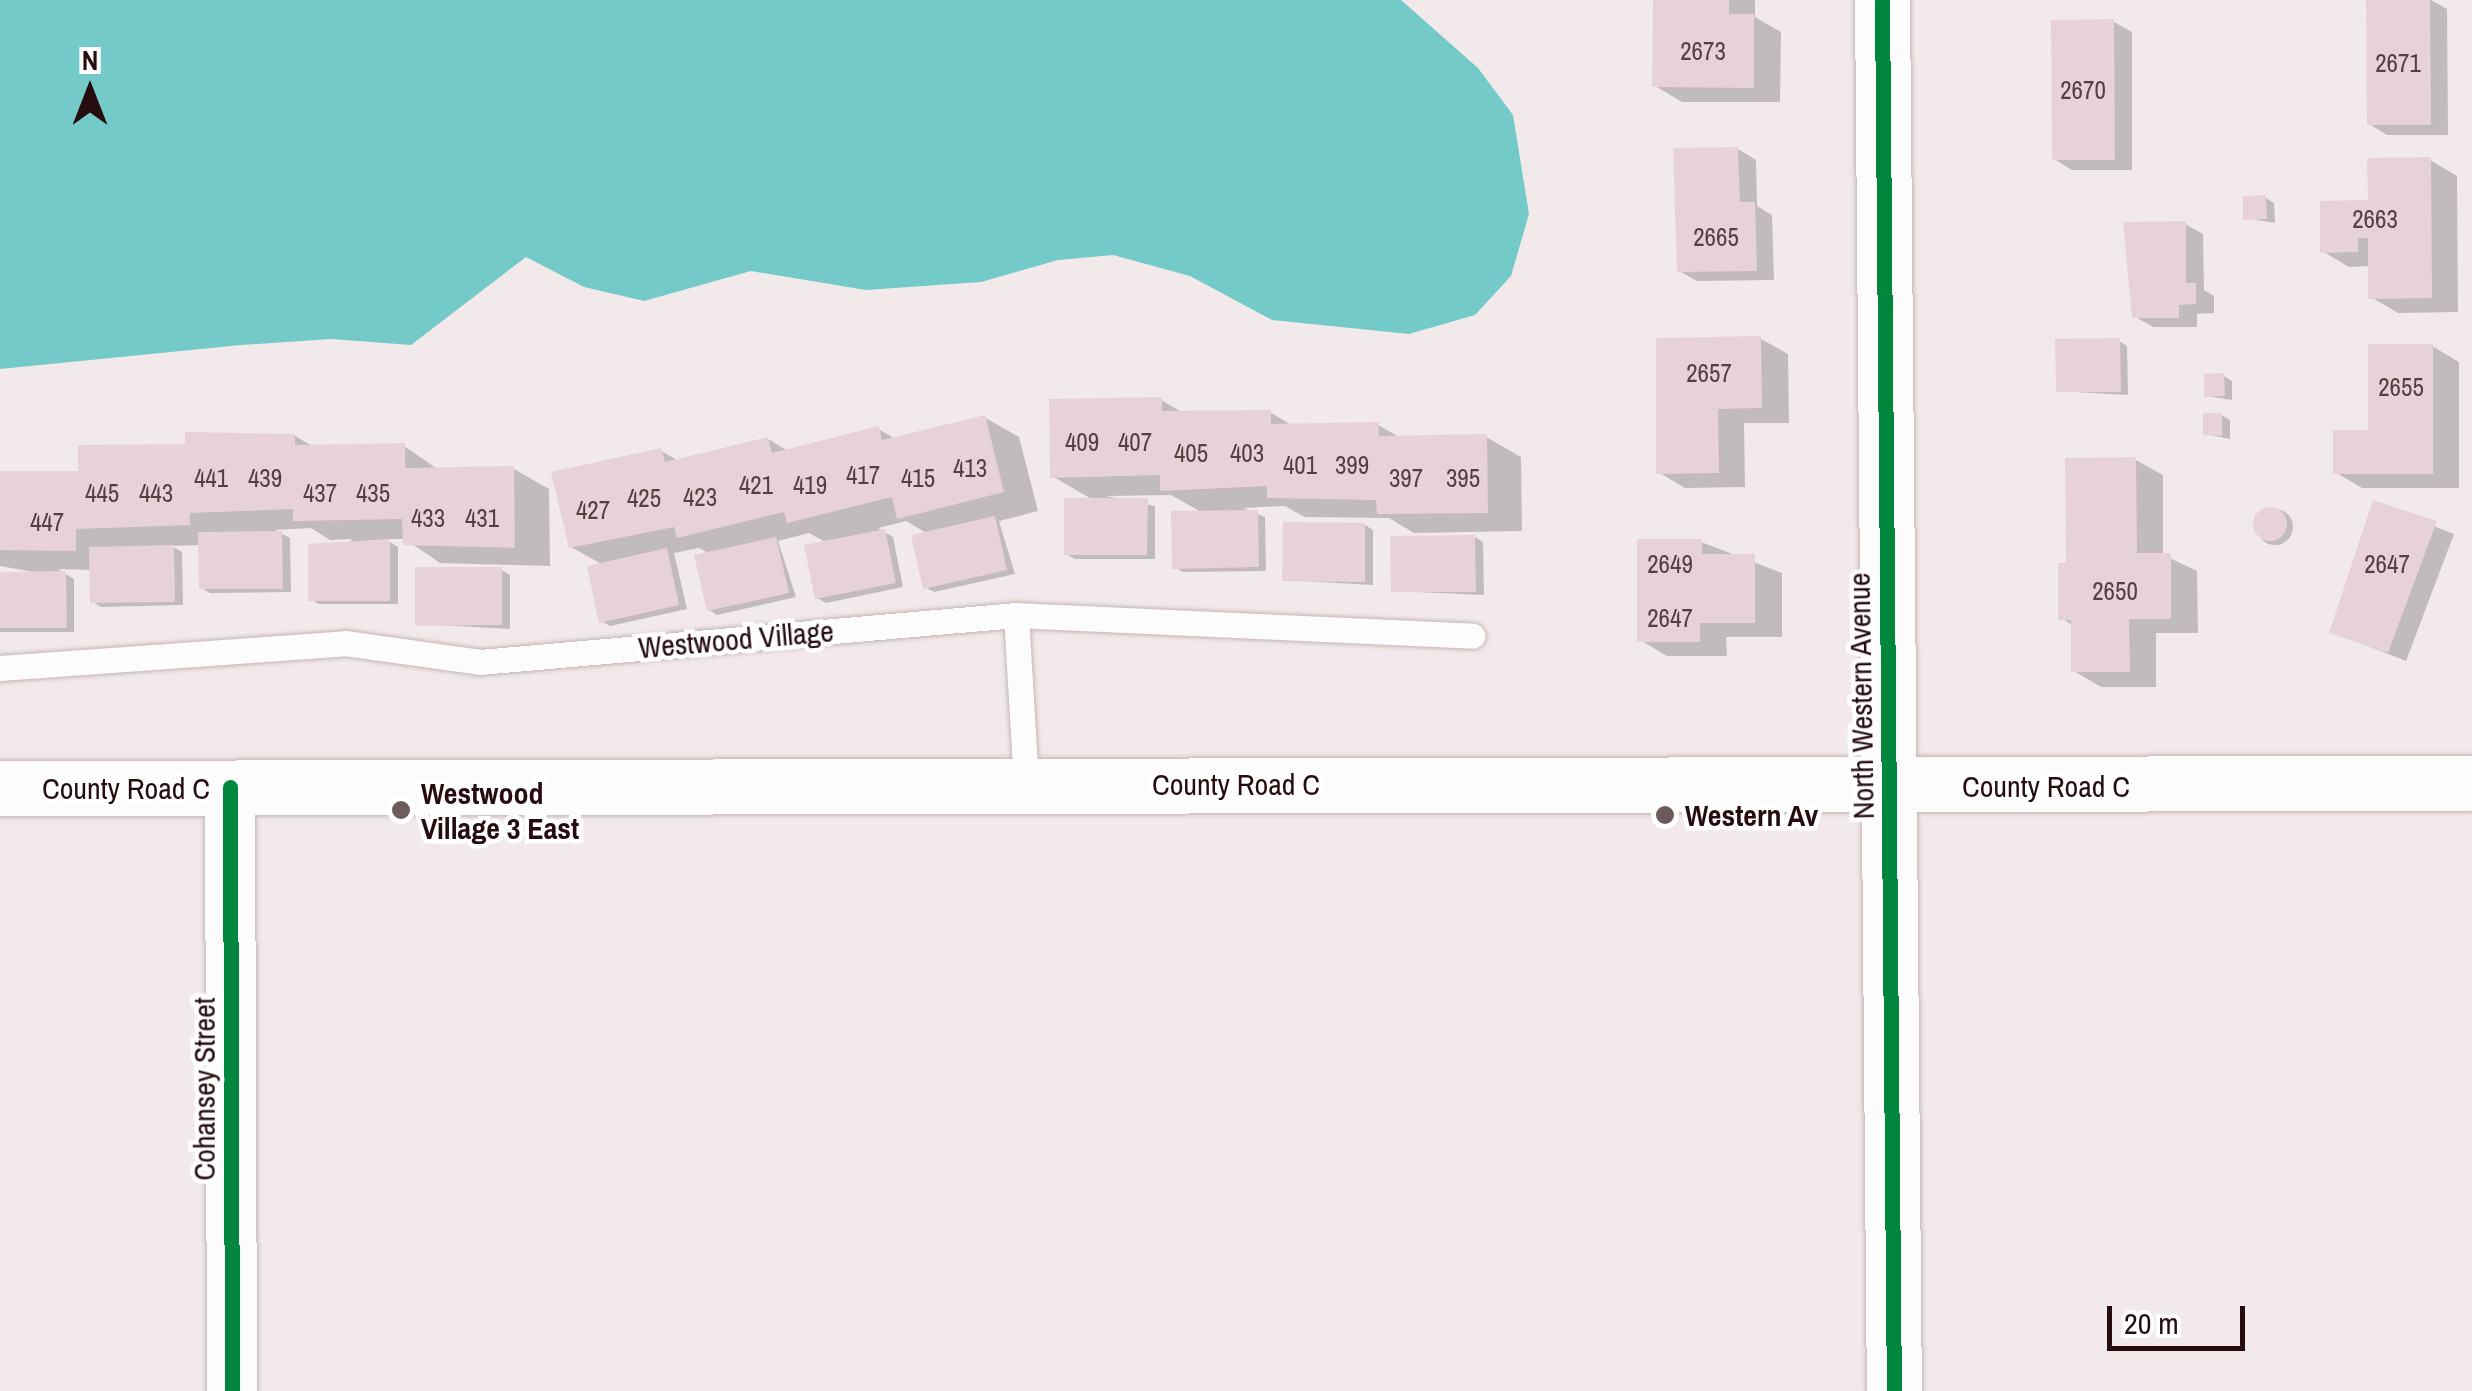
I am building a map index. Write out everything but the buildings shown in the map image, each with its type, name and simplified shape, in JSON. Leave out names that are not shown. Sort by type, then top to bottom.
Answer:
[{"type":"main road","name":"North Western Avenue","points":[[1882,0],[1894,1391]]},
{"type":"main road","name":"County Road C","points":[[0,788],[2472,783]]},
{"type":"street","name":"Cohansey Street","points":[[230,787],[232,1391]]},
{"type":"lane","name":"Westwood Village","points":[[0,668],[345,644],[480,662],[1016,614],[1473,636]]},
{"type":"lane","points":[[1016,614],[1026,784]]},
{"type":"water","points":[[0,0],[1401,0],[1478,68],[1513,115],[1529,214],[1511,276],[1475,315],[1409,334],[1272,320],[1190,276],[1113,255],[1058,260],[981,282],[866,290],[751,271],[644,301],[584,287],[526,257],[411,345],[331,339],[0,369]]},
{"type":"cycle path","points":[[1882,0],[1894,1391]]},
{"type":"cycle path","points":[[230,787],[232,1391]]},
{"type":"place","name":"Westwood Village 3 East","points":[[401,810]]},
{"type":"place","name":"Western Av","points":[[1665,815]]}]
